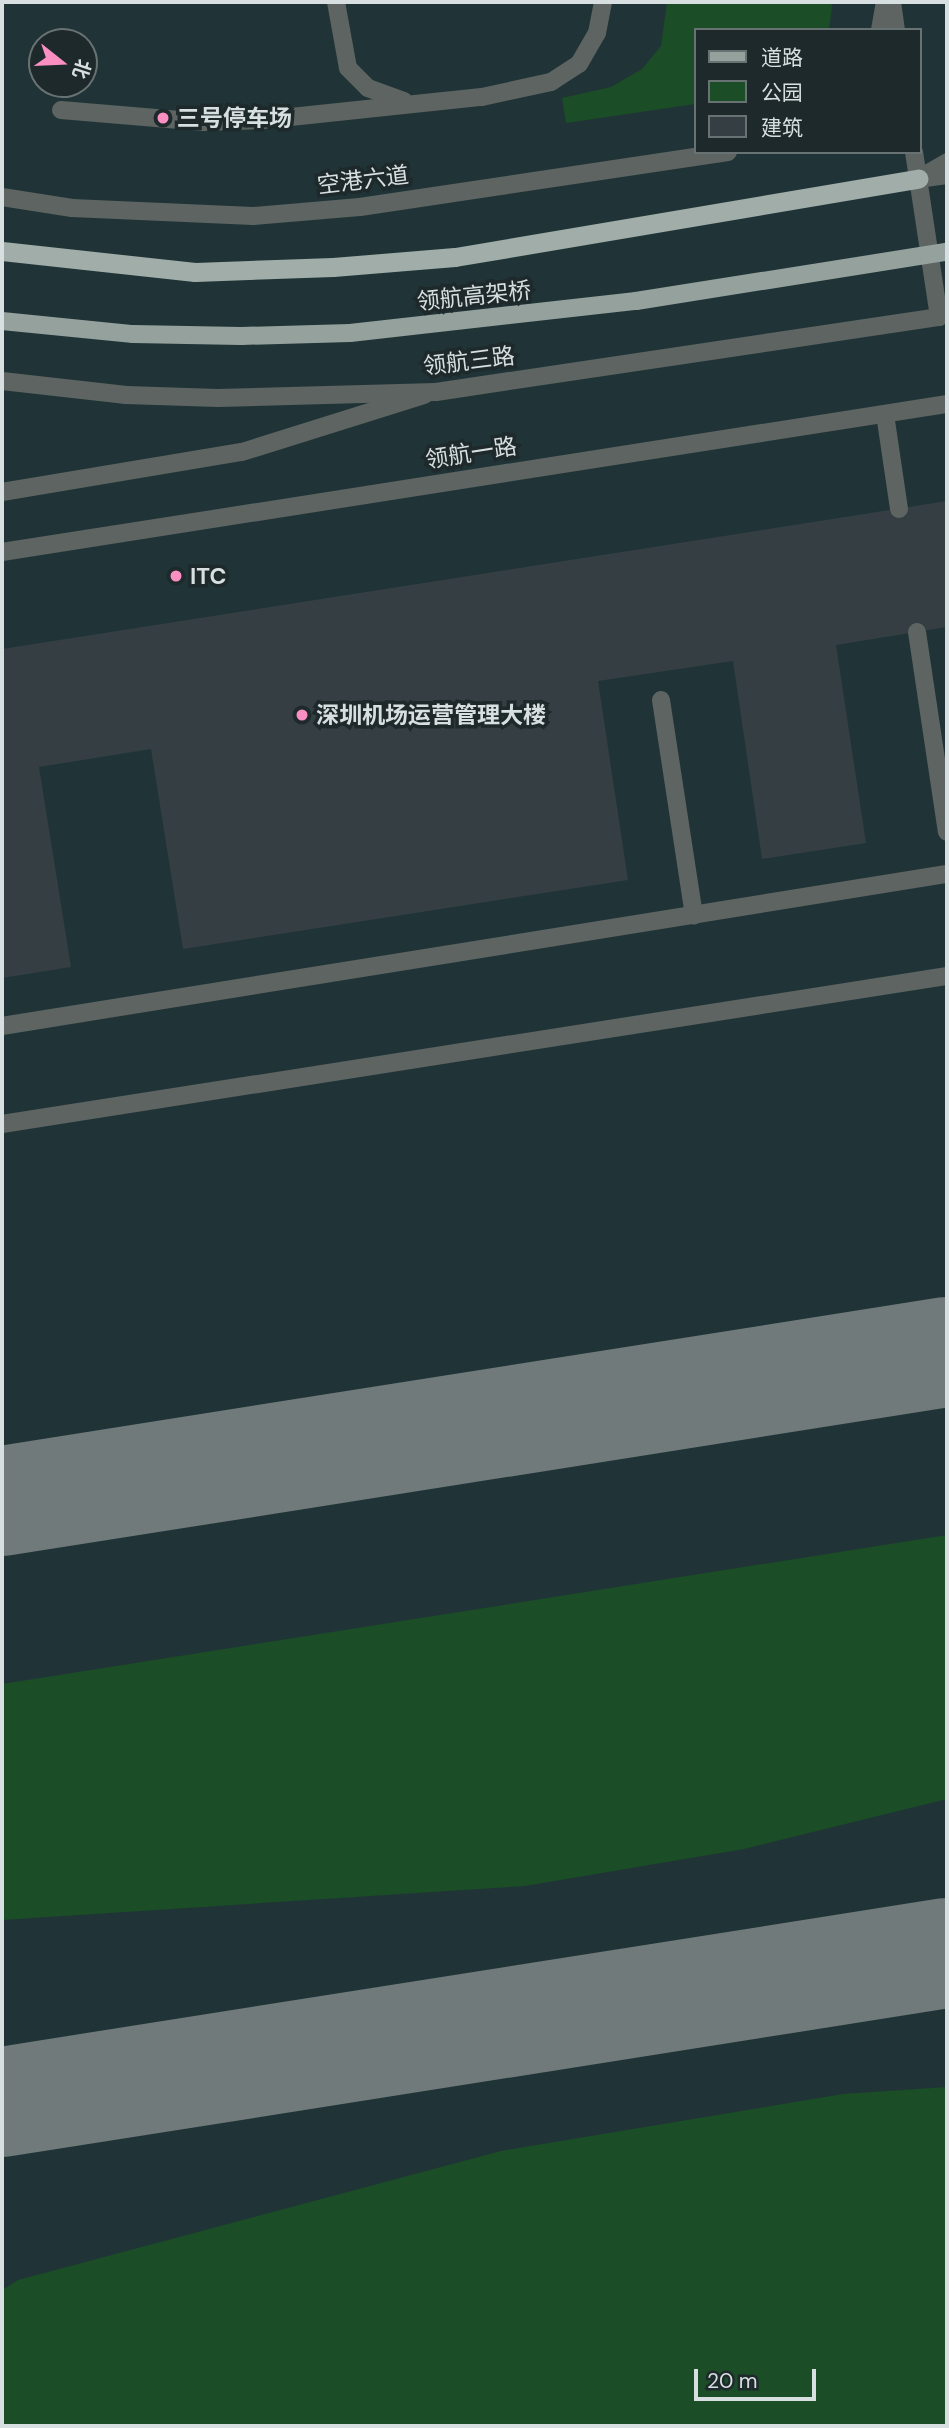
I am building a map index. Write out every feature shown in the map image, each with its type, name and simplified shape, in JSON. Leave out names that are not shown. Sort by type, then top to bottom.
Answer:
[{"type":"highway","points":[[2,251],[195,272],[333,267],[455,257],[918,179]]},
{"type":"main road","name":"领航高架桥","points":[[2,321],[133,334],[350,333],[636,301],[947,252]]},
{"type":"street","points":[[336,2],[344,55],[356,79],[379,94],[418,104]]},
{"type":"street","points":[[61,110],[202,122],[318,116],[418,104],[551,82],[579,64],[597,33],[603,2]]},
{"type":"street","points":[[880,28],[885,2]]},
{"type":"street","points":[[892,2],[896,28]]},
{"type":"street","name":"空港六道","points":[[2,197],[72,208],[253,216],[360,207],[715,154]]},
{"type":"street","points":[[914,154],[943,317]]},
{"type":"street","points":[[918,179],[947,162]]},
{"type":"street","points":[[918,179],[947,175]]},
{"type":"street","name":"领航三路","points":[[2,381],[126,395],[218,398],[436,392],[943,317]]},
{"type":"street","points":[[2,492],[242,452],[436,392]]},
{"type":"street","name":"领航一路","points":[[2,552],[947,404]]},
{"type":"street","points":[[885,414],[899,509]]},
{"type":"street","points":[[917,632],[947,832]]},
{"type":"street","points":[[661,700],[694,915]]},
{"type":"street","points":[[2,1026],[947,874]]},
{"type":"street","points":[[2,1124],[947,976]]},
{"type":"shaded area","points":[[2,2],[947,2],[947,2426],[2,2426]]},
{"type":"green space","points":[[667,2],[831,2],[832,6],[829,28],[694,28],[694,104],[566,123],[562,98],[611,87],[642,69],[661,46]]},
{"type":"green space","points":[[947,1535],[947,1799],[744,1849],[525,1886],[2,1920],[2,1684]]},
{"type":"green space","points":[[947,2087],[947,2426],[2,2426],[2,2290],[18,2280],[501,2151],[843,2094]]},
{"type":"building","name":"深圳机场运营管理大楼","points":[[947,501],[947,627],[836,645],[866,843],[762,859],[733,661],[598,681],[628,880],[183,949],[151,749],[39,767],[71,967],[2,978],[2,649]]},
{"type":"taxiway","points":[[2,1501],[947,1352]]},
{"type":"taxiway","points":[[2,2102],[947,1953]]},
{"type":"place","name":"三号停车场","points":[[163,118]]},
{"type":"place","name":"ITC","points":[[176,576]]},
{"type":"place","name":"深圳机场运营管理大楼","points":[[302,715]]}]
